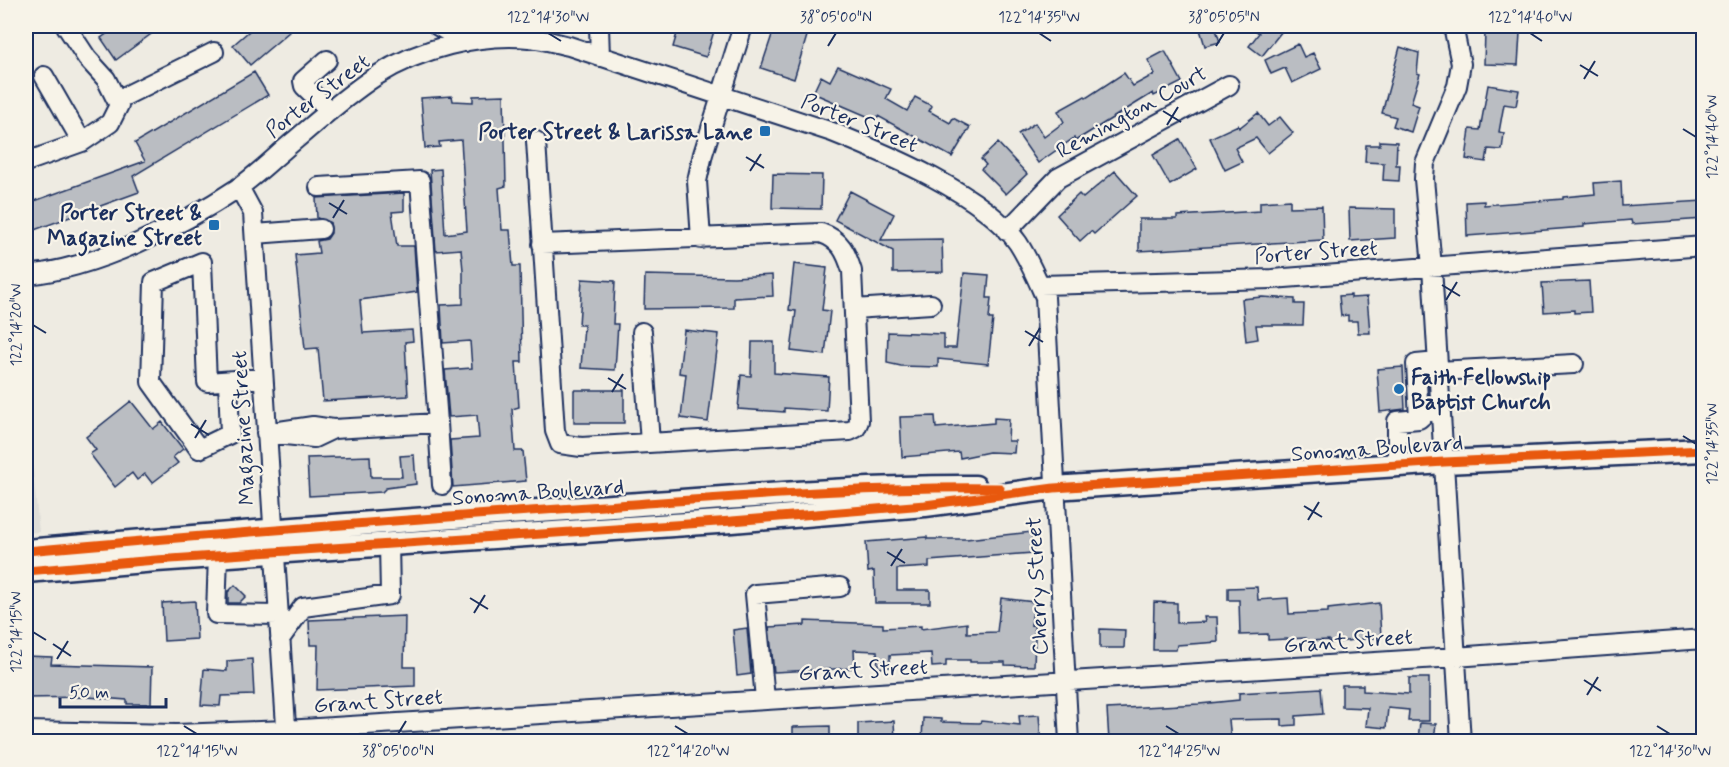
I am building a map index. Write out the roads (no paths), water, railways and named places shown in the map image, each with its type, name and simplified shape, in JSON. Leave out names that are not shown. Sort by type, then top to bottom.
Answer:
[{"type":"main road","name":"Sonoma Boulevard","points":[[26,571],[218,555],[914,506],[1054,488],[1444,462],[1704,450]]},
{"type":"main road","name":"Sonoma Boulevard","points":[[26,551],[271,529],[914,487],[1054,488]]},
{"type":"street","points":[[26,162],[82,142],[110,123],[119,105],[106,79],[87,58],[66,26]]},
{"type":"street","points":[[438,26],[465,42]]},
{"type":"street","points":[[599,26],[600,57]]},
{"type":"street","points":[[701,239],[697,181],[743,26]]},
{"type":"street","points":[[1452,26],[1461,64],[1457,86],[1425,163],[1424,179],[1432,267],[1461,741]]},
{"type":"street","name":"Porter Street","points":[[26,275],[70,266],[134,244],[239,187],[377,75],[405,61],[465,42],[491,38],[528,38],[569,46],[875,149],[946,185],[981,208],[1017,242],[1040,285],[1272,279],[1704,246]]},
{"type":"street","points":[[117,100],[214,52]]},
{"type":"street","points":[[327,60],[303,81],[304,86],[330,111]]},
{"type":"street","points":[[44,76],[82,142]]},
{"type":"street","name":"Remington Court","points":[[1007,231],[1058,178],[1229,85]]},
{"type":"street","points":[[536,141],[542,244],[555,431],[560,444],[581,447],[850,431],[856,428],[859,421],[852,271],[845,249],[834,237],[821,233],[542,244]]},
{"type":"street","points":[[319,187],[420,181],[442,485]]},
{"type":"street","name":"Magazine Street","points":[[239,187],[253,213],[255,234],[271,529],[286,736]]},
{"type":"street","points":[[255,234],[321,229]]},
{"type":"street","points":[[228,381],[230,434],[199,449],[151,382],[154,282],[202,262],[207,382],[263,378]]},
{"type":"street","name":"Cherry Street","points":[[1040,285],[1045,297],[1069,741]]},
{"type":"street","points":[[854,309],[931,304]]},
{"type":"street","points":[[642,332],[650,443]]},
{"type":"street","points":[[1419,419],[1416,364],[1438,367],[1574,364]]},
{"type":"street","points":[[1397,465],[1397,421],[1419,419],[1427,412],[1440,412]]},
{"type":"street","points":[[266,433],[313,426],[333,429],[438,423]]},
{"type":"street","points":[[280,639],[303,607],[390,595],[389,543]]},
{"type":"street","points":[[218,555],[216,614],[278,615]]},
{"type":"street","points":[[765,699],[755,594],[840,587]]},
{"type":"street","name":"Grant Street","points":[[26,731],[286,736],[765,699],[1455,657],[1704,639]]},
{"type":"place","name":"Porter Street & Larissa Lane","points":[[765,131]]},
{"type":"place","name":"Porter Street & Magazine Street","points":[[214,225]]},
{"type":"place","name":"Faith Fellowship Baptist Church","points":[[1399,389]]}]
